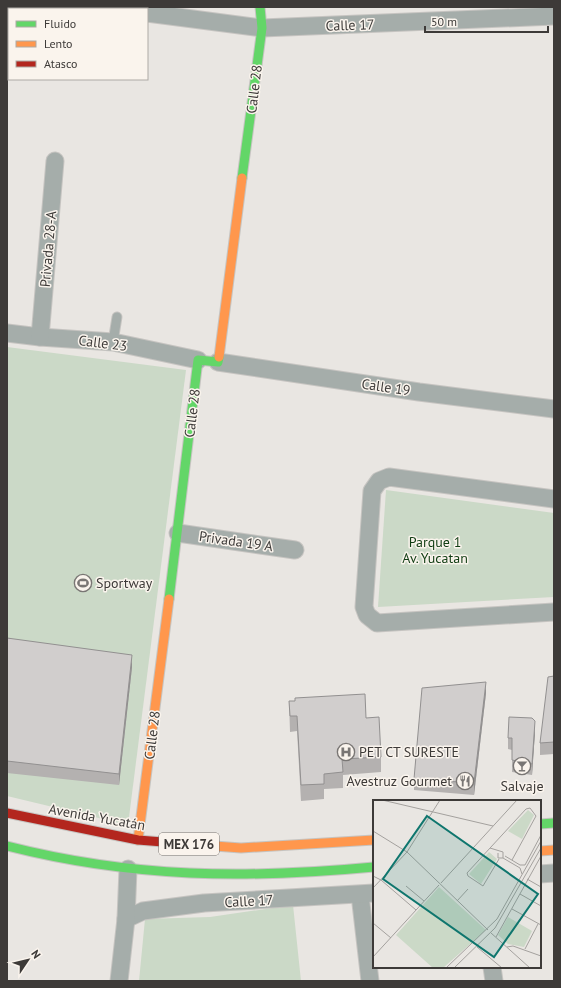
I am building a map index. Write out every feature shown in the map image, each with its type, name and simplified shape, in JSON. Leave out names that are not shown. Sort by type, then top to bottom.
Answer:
[{"type":"street","name":"Calle 28","points":[[218,362],[262,28],[260,7]]},
{"type":"street","name":"Calle 17","points":[[148,13],[262,28],[554,16]]},
{"type":"street","name":"Privada 28-A","points":[[40,337],[55,161]]},
{"type":"street","name":"Calle 23","points":[[7,333],[113,342],[198,360]]},
{"type":"street","name":"Calle 28","points":[[138,840],[178,533],[198,360]]},
{"type":"street","points":[[198,360],[218,362]]},
{"type":"street","name":"Calle 19","points":[[218,362],[420,392],[554,409]]},
{"type":"street","points":[[554,499],[389,477],[379,481],[372,491],[364,607],[367,615],[377,623],[554,612]]},
{"type":"street","name":"Privada 19 A","points":[[178,533],[295,550]]},
{"type":"street","name":"Avenida Yucatán","points":[[7,813],[138,840],[241,848],[373,840]]},
{"type":"street","points":[[541,824],[554,823]]},
{"type":"street","name":"MEX 176","points":[[7,846],[78,862],[180,874],[282,874],[373,867]]},
{"type":"street","points":[[541,851],[554,850]]},
{"type":"street","points":[[119,981],[126,919],[128,869]]},
{"type":"street","points":[[541,874],[554,873]]},
{"type":"street","name":"Calle 17","points":[[126,919],[143,911],[204,903],[367,894]]},
{"type":"street","points":[[367,894],[370,981]]},
{"type":"street","points":[[492,968],[494,981]]},
{"type":"lane","points":[[113,342],[117,317]]},
{"type":"green space","name":"Sportway","points":[[7,347],[186,370],[128,825],[7,796]]},
{"type":"green space","name":"Parque 1 Av. Yucatan","points":[[386,490],[554,513],[554,597],[378,607]]},
{"type":"green space","points":[[293,905],[301,981],[139,981],[145,919],[210,917]]},
{"type":"building","points":[[7,638],[132,655],[119,774],[7,761]]},
{"type":"building","points":[[554,676],[554,742],[540,743],[548,677]]},
{"type":"building","points":[[486,682],[474,783],[414,779],[422,688]]},
{"type":"building","points":[[365,694],[366,718],[379,717],[381,757],[342,759],[343,772],[324,774],[324,784],[301,785],[297,716],[290,716],[289,701],[295,701],[295,698]]},
{"type":"building","points":[[509,717],[532,718],[535,721],[532,764],[512,760],[512,738],[508,738]]},
{"type":"traffic: fast","points":[[242,178],[262,28],[260,7]]},
{"type":"traffic: fast","points":[[169,599],[198,360],[218,362],[219,357]]},
{"type":"traffic: fast","points":[[541,824],[554,823]]},
{"type":"traffic: fast","points":[[7,846],[54,857],[100,864],[145,870],[190,873],[280,873],[373,867]]},
{"type":"traffic: slow","points":[[219,357],[242,178]]},
{"type":"traffic: slow","points":[[138,840],[169,599]]},
{"type":"traffic: slow","points":[[188,844],[241,848],[373,840]]},
{"type":"traffic: slow","points":[[541,851],[554,850]]},
{"type":"traffic: jam","points":[[7,813],[138,840],[188,844]]},
{"type":"place","name":"Sportway","points":[[83,583]]},
{"type":"place","name":"PET CT SURESTE","points":[[346,752]]},
{"type":"place","name":"Salvaje","points":[[522,766]]},
{"type":"place","name":"Avestruz Gourmet","points":[[465,781]]}]
